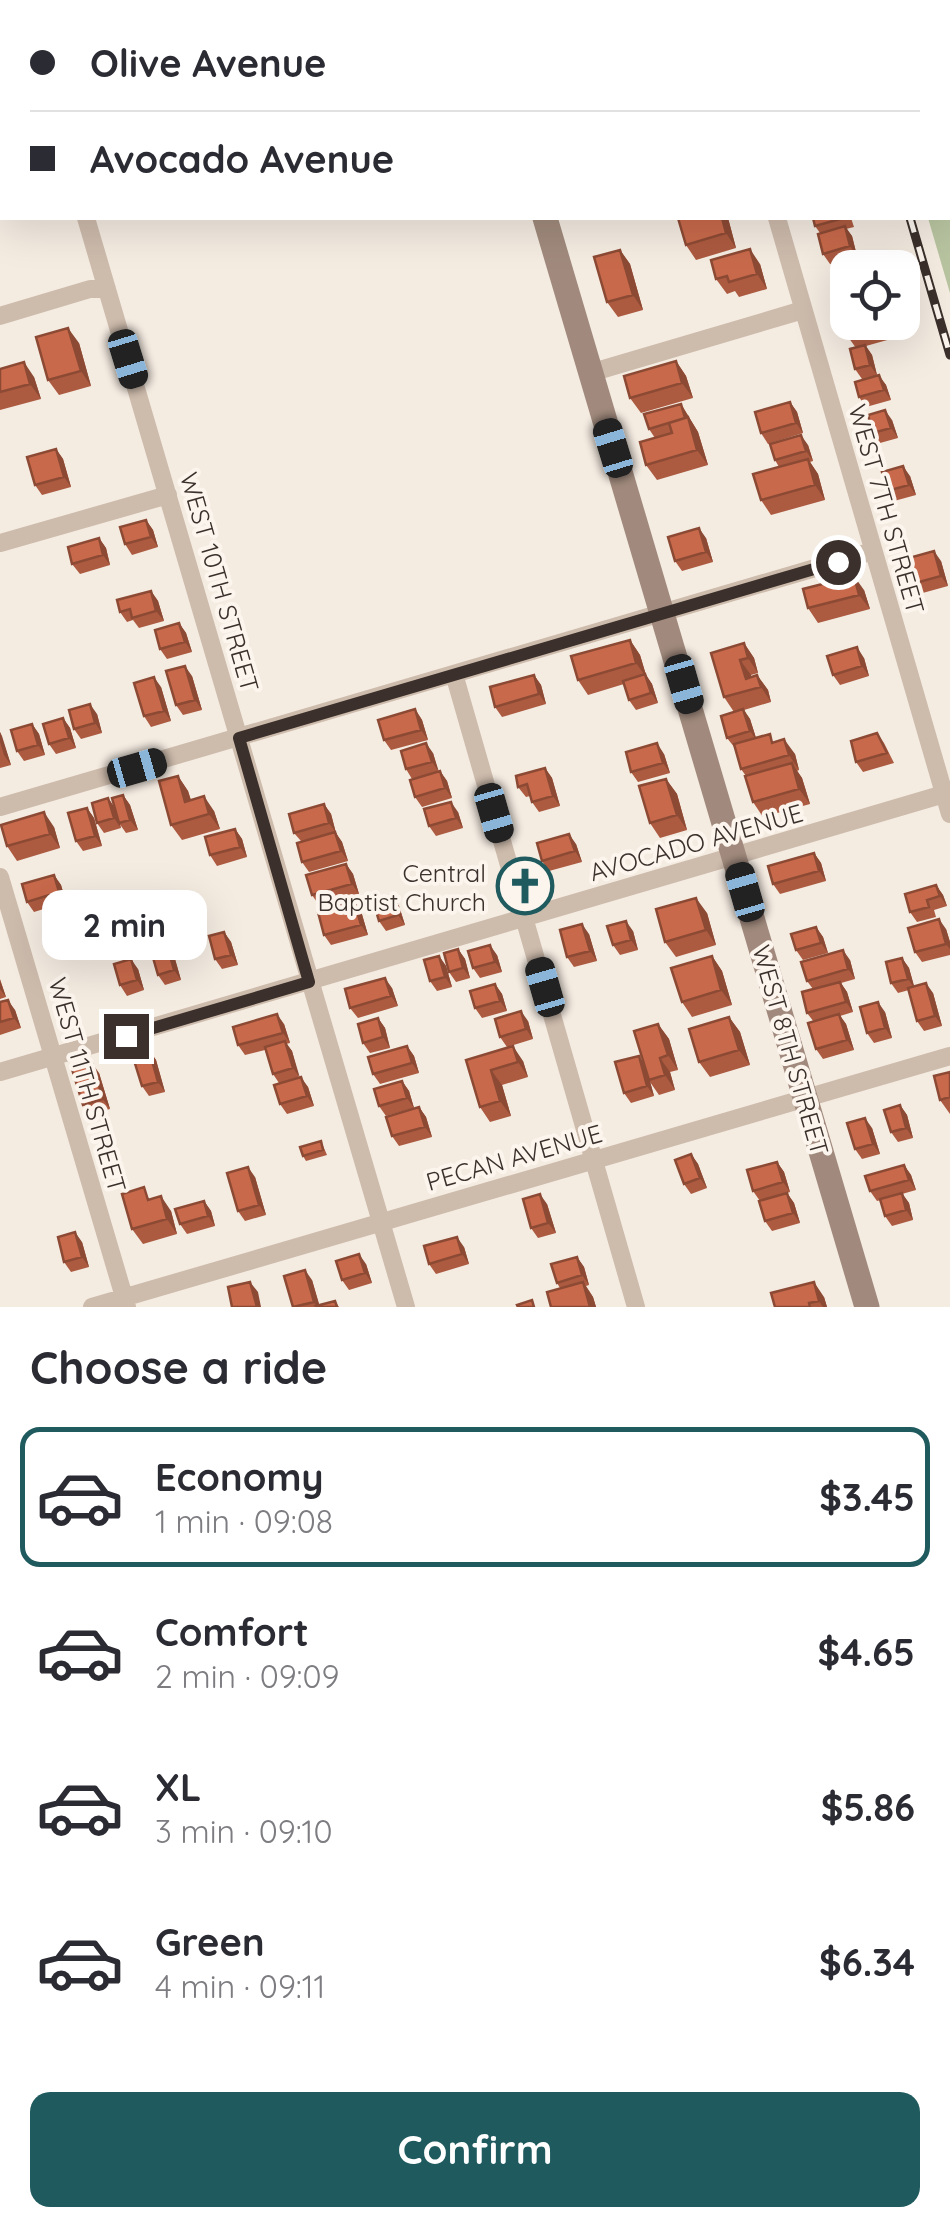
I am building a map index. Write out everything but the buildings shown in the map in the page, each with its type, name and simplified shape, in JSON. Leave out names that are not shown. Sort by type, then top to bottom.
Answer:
[{"type":"street","name":"WEST 10TH STREET","points":[[87,220],[406,1307]]},
{"type":"street","name":"WEST 8TH STREET","points":[[546,220],[867,1307]]},
{"type":"street","name":"WEST 7TH STREET","points":[[777,220],[950,814]]},
{"type":"street","points":[[0,316],[90,289],[107,289]]},
{"type":"street","points":[[590,373],[803,310]]},
{"type":"street","points":[[0,543],[168,496]]},
{"type":"street","points":[[0,807],[873,552]]},
{"type":"street","points":[[454,674],[636,1307]]},
{"type":"street","name":"AVOCADO AVENUE","points":[[0,1072],[944,794]]},
{"type":"street","name":"WEST 11TH STREET","points":[[0,878],[125,1302]]},
{"type":"street","name":"PECAN AVENUE","points":[[92,1307],[125,1302],[381,1221],[950,1056]]},
{"type":"green space","points":[[929,220],[950,220],[950,293]]},
{"type":"railway","points":[[911,220],[950,355]]},
{"type":"place","name":"Central Baptist Church","points":[[525,886]]},
{"type":"route","points":[[126,1036],[309,982],[239,738],[838,562]]}]
